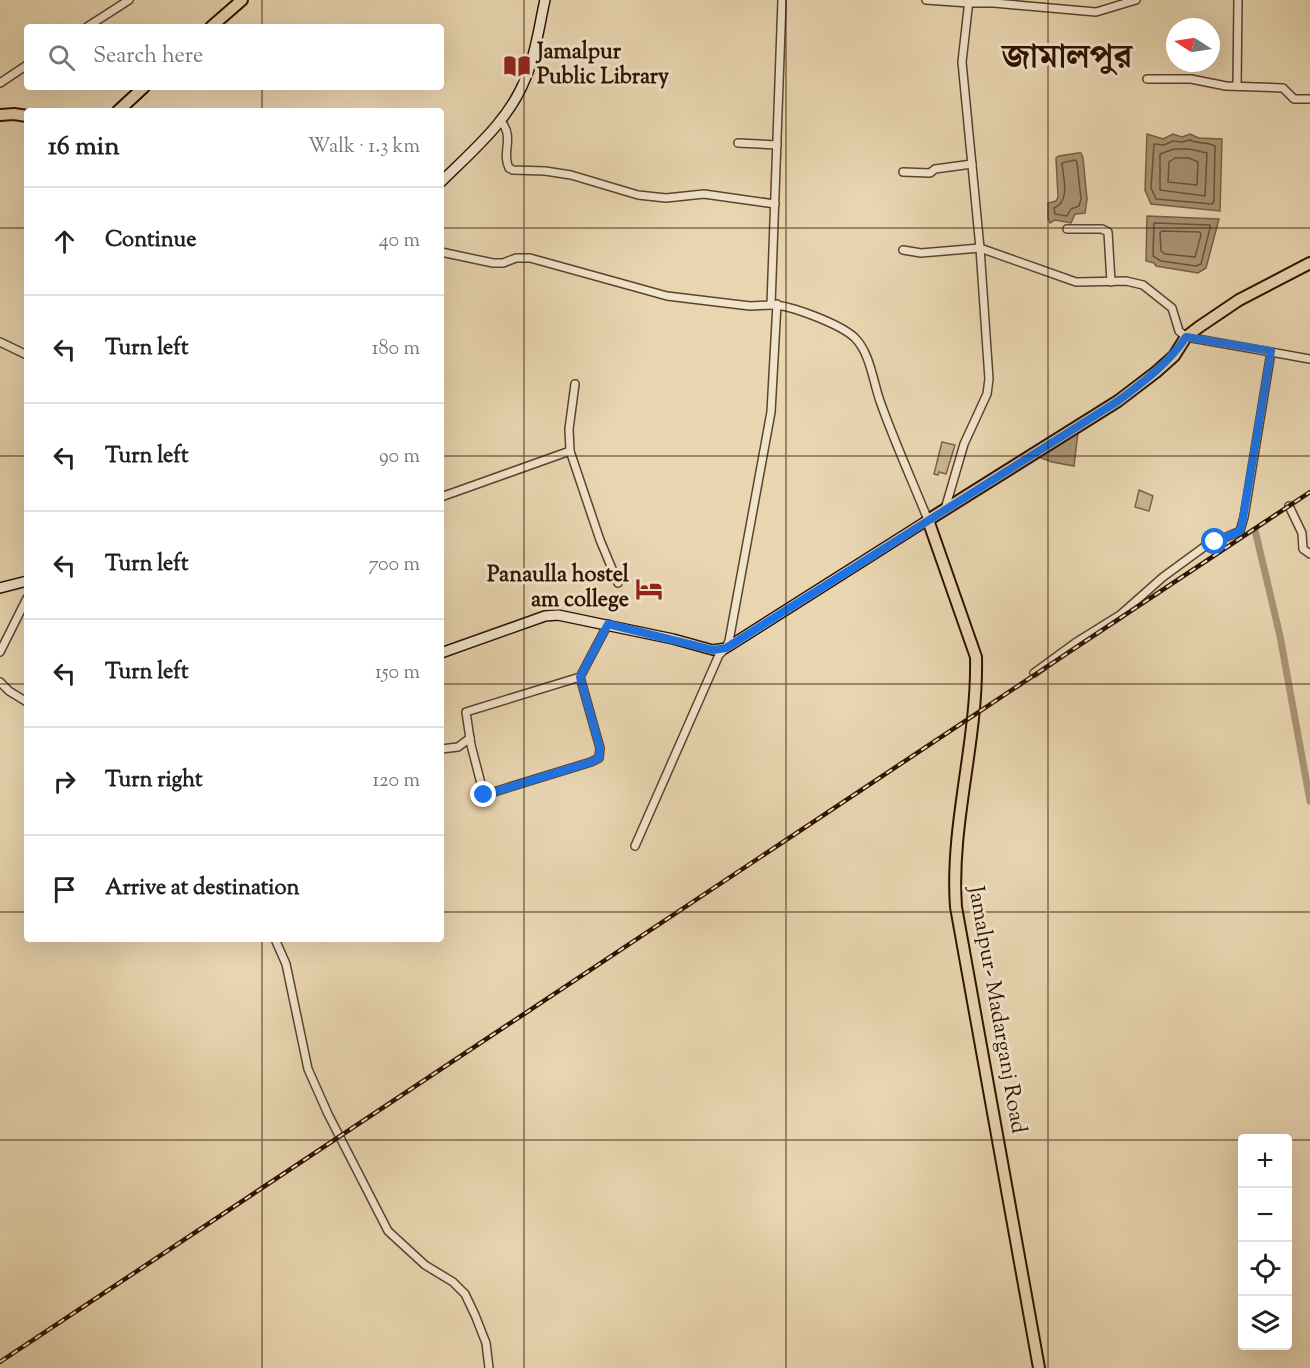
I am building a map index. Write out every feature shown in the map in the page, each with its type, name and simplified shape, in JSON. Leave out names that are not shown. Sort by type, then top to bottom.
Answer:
[{"type":"main road","points":[[214,24],[242,0]]},
{"type":"main road","points":[[444,179],[501,121],[526,77],[545,0]]},
{"type":"main road","points":[[121,108],[141,90]]},
{"type":"main road","points":[[0,115],[24,116]]},
{"type":"main road","points":[[444,652],[545,616],[558,615],[608,624],[713,650],[726,648],[1118,401],[1174,356],[1186,337],[1239,300],[1310,263]]},
{"type":"main road","name":"Jamalpur- Madarganj Road","points":[[928,520],[975,657],[976,676],[971,735],[954,878],[956,907],[1039,1368]]},
{"type":"main road","points":[[0,588],[22,583]]},
{"type":"street","points":[[92,24],[129,0]]},
{"type":"street","points":[[635,846],[719,655],[726,648],[771,412],[782,0]]},
{"type":"street","points":[[926,0],[1096,12],[1136,0]]},
{"type":"street","points":[[1238,0],[1238,87]]},
{"type":"street","points":[[945,509],[961,454],[987,394],[989,379],[980,248],[962,62],[968,2]]},
{"type":"street","points":[[0,83],[24,67]]},
{"type":"street","points":[[1147,79],[1191,79],[1226,86],[1283,88],[1294,99],[1310,99]]},
{"type":"street","points":[[501,121],[508,130],[507,162],[509,168],[513,170],[571,175],[638,195],[666,198],[704,195],[775,204]]},
{"type":"street","points":[[738,143],[777,145]]},
{"type":"street","points":[[903,172],[930,173],[935,169],[972,164]]},
{"type":"street","points":[[1067,229],[1102,229],[1108,232],[1111,282]]},
{"type":"street","points":[[903,250],[921,254],[980,248],[1076,282],[1126,280],[1143,285],[1172,308],[1179,331],[1186,337],[1310,359]]},
{"type":"street","points":[[444,253],[493,263],[503,263],[516,258],[530,258],[667,296],[750,306],[774,305],[832,323],[855,337],[863,349],[880,402],[928,520]]},
{"type":"street","points":[[0,342],[24,354]]},
{"type":"street","points":[[1034,673],[1075,643],[1120,615],[1163,577],[1204,547],[1240,531],[1271,351]]},
{"type":"street","points":[[575,384],[569,429],[570,451],[600,540],[618,583]]},
{"type":"street","points":[[444,496],[570,451]]},
{"type":"street","points":[[1289,506],[1302,532],[1303,549],[1310,554]]},
{"type":"street","points":[[0,652],[24,604]]},
{"type":"street","points":[[580,677],[466,712],[473,753],[484,795],[599,758],[600,748],[580,677],[608,624]]},
{"type":"street","points":[[0,682],[9,692],[24,700]]},
{"type":"street","points":[[459,747],[470,738]]},
{"type":"street","points":[[444,749],[459,747],[473,753]]},
{"type":"street","points":[[277,942],[286,964],[308,1069],[328,1114],[388,1232],[425,1265],[453,1282],[465,1294],[486,1343],[489,1368]]},
{"type":"shaded area","points":[[942,442],[955,445],[946,474],[939,472],[938,475],[934,474]]},
{"type":"shaded area","points":[[1139,490],[1153,496],[1149,511],[1135,507]]},
{"type":"water","points":[[1147,134],[1163,139],[1173,134],[1182,137],[1190,134],[1199,138],[1222,139],[1220,211],[1151,204],[1145,190]]},
{"type":"water","points":[[1081,153],[1087,199],[1085,213],[1075,214],[1071,223],[1055,220],[1050,223],[1048,203],[1056,201],[1058,197],[1056,158]]},
{"type":"water","points":[[1147,216],[1219,219],[1206,268],[1198,273],[1156,266],[1146,261]]},
{"type":"water","points":[[1078,432],[1074,466],[1039,457]]},
{"type":"waterway","points":[[1255,530],[1280,636],[1310,801]]},
{"type":"railway","points":[[0,1362],[1310,492]]},
{"type":"place","name":"Jamalpur Public Library","points":[[517,66]]},
{"type":"place","name":"Panaulla hostel am college","points":[[649,589]]},
{"type":"district","name":"জামালপুর","points":[[1067,58]]},
{"type":"route","points":[[484,795],[599,758],[600,748],[580,677],[608,624],[713,650],[726,648],[1118,401],[1174,356],[1186,337],[1271,351],[1240,531],[1215,542]]}]
